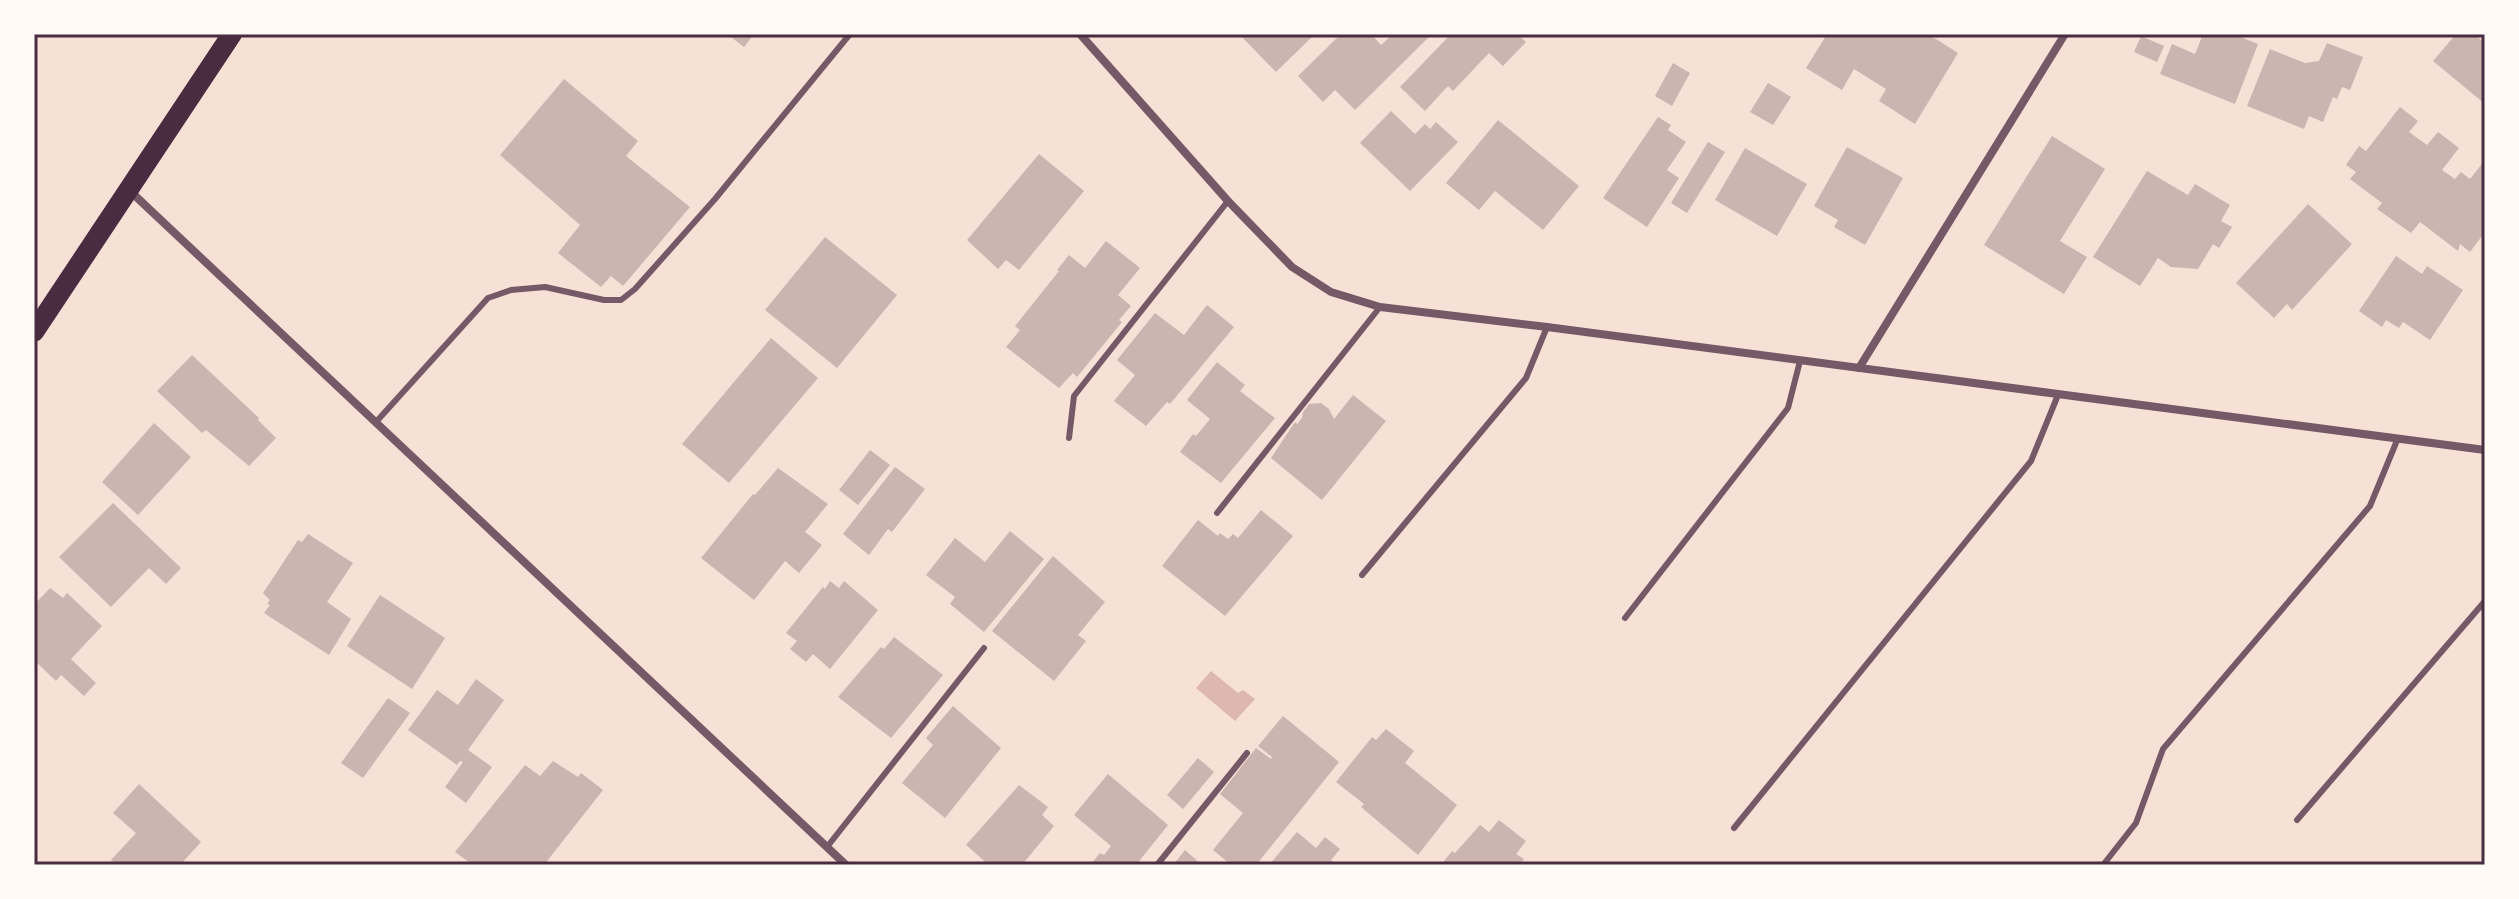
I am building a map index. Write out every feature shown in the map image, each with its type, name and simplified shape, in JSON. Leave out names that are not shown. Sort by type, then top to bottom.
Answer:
[{"type":"main road","points":[[34,332],[232,34]]},
{"type":"street","points":[[1080,34],[1228,201],[1292,267],[1331,292],[1380,307],[2485,450]]},
{"type":"street","points":[[1859,368],[2065,34]]},
{"type":"street","points":[[130,190],[846,865]]},
{"type":"lane","points":[[376,422],[488,298],[511,290],[545,287],[604,300],[621,300],[635,289],[715,199],[850,34]]},
{"type":"lane","points":[[1069,438],[1074,396],[1228,201]]},
{"type":"lane","points":[[1217,513],[1380,307]]},
{"type":"lane","points":[[1362,575],[1526,378],[1547,327]]},
{"type":"lane","points":[[1625,618],[1788,408],[1800,361]]},
{"type":"lane","points":[[1734,828],[2031,461],[2058,395]]},
{"type":"lane","points":[[2103,865],[2136,823],[2163,749],[2370,506],[2398,438]]},
{"type":"lane","points":[[2297,820],[2485,601]]},
{"type":"lane","points":[[827,847],[984,648]]},
{"type":"lane","points":[[1157,865],[1247,753]]},
{"type":"shaded area","points":[[1211,671],[1238,693],[1243,690],[1255,699],[1235,721],[1196,688]]},
{"type":"building","points":[[727,34],[754,34],[744,47]]},
{"type":"building","points":[[1239,34],[1315,34],[1276,72]]},
{"type":"building","points":[[1341,34],[1371,34],[1381,45],[1393,34],[1432,34],[1355,110],[1335,90],[1323,102],[1298,76]]},
{"type":"building","points":[[1451,34],[1517,34],[1526,42],[1503,66],[1489,53],[1453,91],[1448,86],[1425,111],[1400,87]]},
{"type":"building","points":[[1827,34],[1928,34],[1958,53],[1915,124],[1879,101],[1886,89],[1854,69],[1842,90],[1806,68]]},
{"type":"building","points":[[2203,34],[2233,34],[2258,44],[2235,104],[2160,74],[2172,44],[2195,54]]},
{"type":"building","points":[[2456,34],[2474,34],[2485,43],[2485,104],[2433,61]]},
{"type":"building","points":[[2141,36],[2164,46],[2157,62],[2134,52]]},
{"type":"building","points":[[2327,43],[2363,57],[2350,90],[2342,87],[2337,99],[2333,97],[2323,122],[2309,116],[2304,129],[2247,106],[2270,49],[2305,63],[2319,61]]},
{"type":"building","points":[[1673,63],[1690,73],[1672,106],[1655,96]]},
{"type":"building","points":[[564,79],[638,141],[626,156],[690,207],[623,286],[611,276],[601,287],[558,253],[580,225],[500,155]]},
{"type":"building","points":[[1768,83],[1791,97],[1773,125],[1750,112]]},
{"type":"building","points":[[2400,107],[2418,121],[2409,132],[2427,145],[2438,132],[2459,148],[2442,170],[2455,179],[2461,172],[2470,179],[2485,160],[2485,232],[2470,252],[2460,244],[2458,251],[2420,222],[2411,233],[2377,209],[2382,203],[2350,179],[2356,172],[2346,165],[2359,146],[2366,151]]},
{"type":"building","points":[[1391,111],[1415,134],[1425,124],[1430,129],[1436,122],[1458,142],[1410,191],[1360,143]]},
{"type":"building","points":[[1658,117],[1671,125],[1668,130],[1686,142],[1667,170],[1679,178],[1647,227],[1603,198]]},
{"type":"building","points":[[1498,120],[1579,186],[1543,230],[1495,191],[1479,210],[1446,183]]},
{"type":"building","points":[[2052,136],[2105,169],[2060,241],[2087,257],[2064,294],[1984,245]]},
{"type":"building","points":[[1708,142],[1725,152],[1687,213],[1671,203]]},
{"type":"building","points":[[1847,147],[1903,178],[1865,245],[1834,227],[1838,220],[1814,206]]},
{"type":"building","points":[[1745,148],[1807,184],[1777,236],[1715,200]]},
{"type":"building","points":[[1039,154],[1084,191],[1019,270],[1006,260],[998,269],[967,240]]},
{"type":"building","points":[[2147,171],[2188,195],[2195,184],[2230,205],[2221,221],[2232,227],[2219,248],[2213,244],[2198,269],[2171,267],[2158,258],[2140,286],[2093,257]]},
{"type":"building","points":[[2308,204],[2352,244],[2292,310],[2287,304],[2274,318],[2236,283]]},
{"type":"building","points":[[825,237],[897,295],[837,368],[765,310]]},
{"type":"building","points":[[1106,241],[1140,268],[1118,295],[1131,306],[1119,320],[1122,322],[1077,377],[1073,373],[1059,388],[1006,347],[1020,330],[1015,326],[1069,255],[1085,268]]},
{"type":"building","points":[[2396,256],[2422,274],[2427,266],[2463,290],[2430,340],[2403,322],[2399,328],[2386,320],[2382,327],[2359,311]]},
{"type":"building","points":[[1207,305],[1234,327],[1170,404],[1167,402],[1146,426],[1114,401],[1135,375],[1117,360],[1155,313],[1184,335]]},
{"type":"building","points":[[771,338],[818,378],[729,483],[682,444]]},
{"type":"building","points":[[192,355],[276,438],[249,466],[206,430],[202,433],[157,391]]},
{"type":"building","points":[[1217,362],[1245,385],[1240,391],[1275,418],[1221,483],[1180,452],[1193,434],[1196,436],[1210,419],[1187,400]]},
{"type":"building","points":[[1353,395],[1386,421],[1322,500],[1271,458],[1309,404],[1321,403],[1329,409],[1334,419]]},
{"type":"building","points":[[154,423],[191,457],[138,515],[102,482]]},
{"type":"building","points":[[870,450],[890,465],[858,505],[839,490]]},
{"type":"building","points":[[895,467],[925,489],[892,532],[888,529],[869,555],[843,534]]},
{"type":"building","points":[[778,468],[828,504],[805,532],[822,545],[799,573],[785,561],[754,600],[701,558]]},
{"type":"building","points":[[113,503],[181,568],[166,584],[149,568],[111,607],[59,557]]},
{"type":"building","points":[[1261,510],[1293,536],[1225,616],[1162,566],[1198,520],[1218,536],[1220,533],[1228,539],[1233,534],[1238,538]]},
{"type":"building","points":[[1010,531],[1044,559],[984,632],[950,604],[955,597],[926,575],[955,538],[985,562]]},
{"type":"building","points":[[308,534],[353,563],[327,602],[351,619],[329,655],[264,613],[270,600],[263,593],[298,540],[302,542]]},
{"type":"building","points":[[1053,556],[1105,602],[1078,635],[1086,641],[1054,681],[992,631]]},
{"type":"building","points":[[830,581],[839,588],[844,581],[878,610],[830,669],[813,654],[806,662],[790,649],[797,641],[786,633]]},
{"type":"building","points":[[50,588],[63,598],[67,593],[102,626],[71,659],[96,683],[84,696],[61,675],[56,681],[34,660],[34,605]]},
{"type":"building","points":[[380,595],[445,638],[412,689],[347,646]]},
{"type":"building","points":[[894,637],[943,675],[891,738],[838,697],[881,647],[884,649]]},
{"type":"building","points":[[476,679],[504,700],[468,750],[492,767],[466,803],[445,787],[463,762],[457,765],[408,730],[437,690],[458,705]]},
{"type":"building","points":[[388,698],[410,713],[363,778],[341,763]]},
{"type":"building","points":[[953,706],[1001,748],[945,818],[902,783],[933,745],[926,738]]},
{"type":"building","points":[[1283,716],[1339,762],[1256,865],[1231,865],[1213,850],[1243,813],[1220,794],[1256,748],[1271,759],[1258,746]]},
{"type":"building","points":[[1386,729],[1414,751],[1405,763],[1457,805],[1418,855],[1336,782],[1372,737],[1376,740]]},
{"type":"building","points":[[1198,758],[1214,772],[1183,809],[1167,795]]},
{"type":"building","points":[[553,761],[578,777],[581,773],[603,790],[544,865],[473,865],[455,852],[525,765],[540,776]]},
{"type":"building","points":[[1108,774],[1168,825],[1136,865],[1092,865],[1100,853],[1104,855],[1111,846],[1074,815]]},
{"type":"building","points":[[139,784],[201,842],[180,865],[117,865],[111,860],[136,833],[113,813]]},
{"type":"building","points":[[1019,785],[1048,807],[1042,815],[1054,826],[1022,865],[989,865],[966,845]]},
{"type":"building","points":[[1499,820],[1526,841],[1516,854],[1524,859],[1520,865],[1441,865],[1480,825],[1489,832]]},
{"type":"building","points":[[1297,832],[1316,848],[1325,837],[1340,849],[1331,860],[1337,865],[1269,865]]},
{"type":"building","points":[[1185,850],[1202,865],[1173,865]]}]
